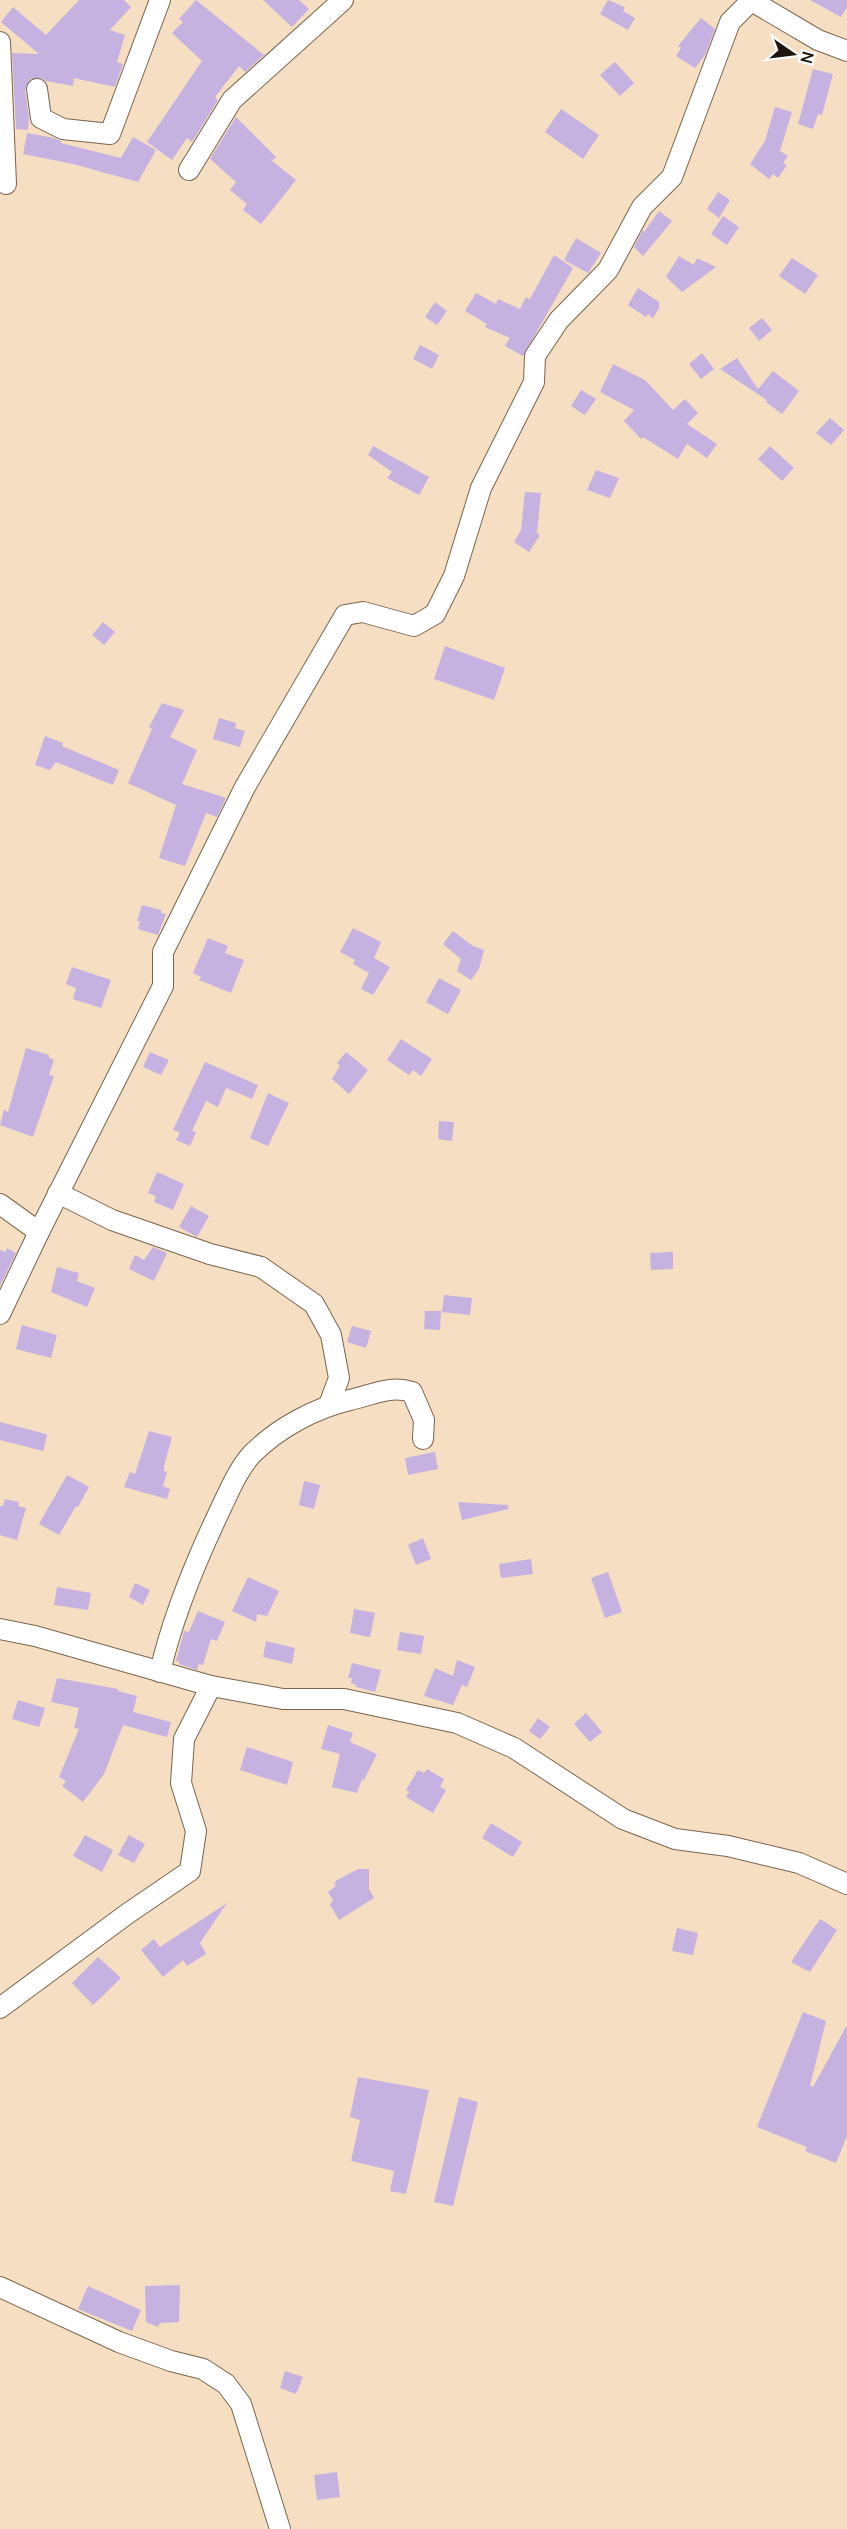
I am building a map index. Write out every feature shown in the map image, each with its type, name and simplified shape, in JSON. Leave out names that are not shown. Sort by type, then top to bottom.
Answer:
[{"type":"street","points":[[37,89],[41,118],[63,129],[110,134],[160,0]]},
{"type":"street","points":[[189,170],[232,100],[343,0]]},
{"type":"street","points":[[0,1314],[58,1193],[163,986],[163,952],[245,788],[345,615],[363,612],[414,626],[435,614],[454,576],[481,488],[534,382],[535,356],[559,320],[608,270],[642,207],[672,177],[730,22],[750,0],[818,39],[847,51]]},
{"type":"street","points":[[0,42],[6,184]]},
{"type":"street","points":[[58,1193],[112,1220],[210,1254],[261,1267],[314,1304],[331,1335],[339,1378],[328,1405]]},
{"type":"street","points":[[0,1204],[39,1232]]},
{"type":"street","points":[[160,1672],[181,1604],[206,1541],[231,1486],[251,1455],[281,1432],[328,1405],[397,1388],[412,1392],[424,1420],[423,1439]]},
{"type":"street","points":[[0,1629],[35,1636],[211,1686],[284,1699],[344,1699],[457,1723],[514,1748],[623,1819],[675,1839],[728,1846],[799,1863],[847,1884]]},
{"type":"street","points":[[0,2008],[127,1914],[190,1871],[196,1831],[181,1783],[184,1739],[211,1686]]},
{"type":"street","points":[[0,2287],[118,2342],[171,2361],[203,2369],[226,2384],[241,2404],[280,2529]]},
{"type":"building","points":[[79,0],[124,0],[131,7],[110,30],[125,35],[117,62],[123,64],[115,87],[74,78],[73,86],[41,78],[30,79],[25,90],[29,118],[28,130],[16,129],[12,53],[39,54],[1,22],[13,7],[46,35]]},
{"type":"building","points":[[196,0],[264,55],[245,72],[239,66],[215,97],[218,100],[192,142],[187,138],[172,160],[147,142],[202,61],[172,33],[183,22],[179,19]]},
{"type":"building","points":[[263,0],[299,0],[309,9],[292,27]]},
{"type":"building","points":[[608,0],[625,7],[623,11],[635,18],[628,30],[600,14]]},
{"type":"building","points":[[810,0],[847,0],[847,7],[841,17]]},
{"type":"building","points":[[701,18],[715,29],[705,55],[695,68],[676,56],[681,48],[678,46]]},
{"type":"building","points":[[615,62],[634,83],[620,96],[600,75]]},
{"type":"building","points":[[813,69],[833,74],[822,115],[818,114],[813,129],[798,124]]},
{"type":"building","points":[[775,107],[792,112],[780,151],[788,156],[783,163],[787,165],[778,178],[773,174],[769,179],[750,164],[765,141]]},
{"type":"building","points":[[561,109],[599,135],[583,159],[545,132]]},
{"type":"building","points":[[236,117],[276,157],[272,161],[296,180],[261,224],[243,210],[247,204],[230,190],[236,182],[210,159]]},
{"type":"building","points":[[27,133],[54,138],[61,143],[121,158],[133,137],[156,150],[138,182],[73,164],[23,154]]},
{"type":"building","points":[[718,192],[730,200],[719,218],[707,209]]},
{"type":"building","points":[[659,211],[672,221],[643,256],[634,247],[643,230],[644,232]]},
{"type":"building","points":[[723,216],[739,227],[727,245],[711,234]]},
{"type":"building","points":[[576,238],[601,253],[588,273],[564,260]]},
{"type":"building","points":[[554,255],[573,268],[523,356],[505,346],[510,338],[485,327],[487,324],[465,311],[476,293],[496,304],[498,299],[520,309],[526,297],[530,299]]},
{"type":"building","points":[[679,256],[694,265],[697,258],[716,267],[682,292],[666,277]]},
{"type":"building","points":[[792,258],[818,275],[805,294],[779,276]]},
{"type":"building","points":[[638,288],[659,302],[659,308],[653,318],[648,314],[646,317],[628,305]]},
{"type":"building","points":[[435,302],[447,311],[437,325],[425,317]]},
{"type":"building","points":[[762,318],[772,330],[759,341],[749,328]]},
{"type":"building","points":[[420,345],[439,355],[432,369],[413,359]]},
{"type":"building","points":[[702,353],[714,369],[701,379],[689,364]]},
{"type":"building","points":[[737,358],[758,389],[773,371],[799,391],[782,414],[766,402],[767,400],[720,369]]},
{"type":"building","points":[[613,364],[645,380],[673,410],[685,399],[698,413],[687,424],[717,444],[707,458],[687,444],[678,459],[643,437],[641,439],[624,421],[634,410],[600,392]]},
{"type":"building","points":[[581,390],[596,399],[585,415],[571,406]]},
{"type":"building","points":[[830,418],[844,430],[831,445],[816,433]]},
{"type":"building","points":[[373,446],[429,477],[419,495],[387,478],[392,472],[368,455]]},
{"type":"building","points":[[770,446],[794,468],[782,481],[758,459]]},
{"type":"building","points":[[596,470],[619,478],[610,498],[587,490]]},
{"type":"building","points":[[525,492],[541,493],[537,533],[540,535],[529,552],[514,542],[521,530]]},
{"type":"building","points":[[103,622],[115,632],[104,645],[92,635]]},
{"type":"building","points":[[445,646],[505,668],[494,700],[434,679]]},
{"type":"building","points":[[162,703],[184,710],[170,737],[197,750],[182,784],[226,798],[217,817],[206,813],[185,866],[159,858],[176,805],[128,783],[152,729],[149,727]]},
{"type":"building","points":[[219,718],[236,723],[235,728],[245,731],[240,747],[213,739]]},
{"type":"building","points":[[45,736],[63,743],[62,746],[119,770],[113,785],[56,762],[50,770],[35,765]]},
{"type":"building","points":[[142,905],[161,910],[161,913],[166,914],[158,935],[138,929],[140,921],[137,921]]},
{"type":"building","points":[[353,928],[381,942],[374,958],[390,967],[373,995],[361,989],[369,973],[353,964],[355,960],[340,952]]},
{"type":"building","points":[[453,931],[473,946],[484,950],[479,969],[471,980],[457,971],[461,959],[443,944]]},
{"type":"building","points":[[208,938],[228,946],[225,953],[244,960],[231,993],[199,980],[201,977],[193,973]]},
{"type":"building","points":[[72,967],[111,980],[101,1008],[73,999],[76,988],[66,984]]},
{"type":"building","points":[[439,978],[461,990],[448,1014],[426,1002]]},
{"type":"building","points":[[401,1039],[432,1059],[421,1076],[413,1070],[409,1075],[387,1060]]},
{"type":"building","points":[[26,1048],[49,1055],[49,1058],[54,1060],[49,1075],[54,1076],[33,1137],[0,1125],[4,1110],[8,1112]]},
{"type":"building","points":[[150,1052],[169,1060],[161,1075],[143,1067]]},
{"type":"building","points":[[346,1052],[368,1070],[349,1094],[332,1079],[340,1066],[337,1063]]},
{"type":"building","points":[[205,1062],[258,1085],[252,1099],[226,1088],[218,1107],[206,1101],[192,1131],[196,1132],[190,1146],[176,1140],[180,1132],[173,1130]]},
{"type":"building","points":[[268,1093],[289,1103],[268,1146],[250,1138]]},
{"type":"building","points":[[439,1121],[454,1122],[452,1141],[438,1139]]},
{"type":"building","points":[[157,1172],[184,1184],[173,1210],[154,1202],[156,1196],[148,1193]]},
{"type":"building","points":[[191,1206],[209,1216],[197,1237],[179,1227]]},
{"type":"building","points":[[153,1247],[167,1253],[154,1281],[129,1269],[135,1255],[144,1260]]},
{"type":"building","points":[[7,1248],[16,1253],[0,1286],[0,1250],[6,1252]]},
{"type":"building","points":[[673,1252],[673,1269],[651,1270],[650,1253]]},
{"type":"building","points":[[57,1267],[79,1273],[77,1281],[95,1288],[87,1307],[51,1292]]},
{"type":"building","points":[[444,1295],[472,1298],[470,1315],[442,1312]]},
{"type":"building","points":[[425,1311],[441,1311],[440,1330],[424,1329]]},
{"type":"building","points":[[22,1325],[57,1335],[51,1358],[16,1349]]},
{"type":"building","points":[[352,1326],[371,1331],[366,1348],[347,1342]]},
{"type":"building","points":[[0,1422],[46,1434],[43,1451],[0,1440]]},
{"type":"building","points":[[149,1431],[172,1437],[164,1466],[164,1471],[167,1472],[163,1486],[170,1489],[167,1499],[124,1487],[130,1472],[135,1474]]},
{"type":"building","points":[[435,1452],[438,1469],[408,1475],[405,1458]]},
{"type":"building","points":[[67,1475],[89,1487],[59,1535],[39,1524]]},
{"type":"building","points":[[304,1481],[320,1485],[314,1509],[299,1505]]},
{"type":"building","points":[[5,1499],[19,1502],[18,1506],[26,1508],[17,1540],[0,1535],[0,1506],[3,1506]]},
{"type":"building","points":[[458,1502],[508,1505],[508,1509],[462,1520]]},
{"type":"building","points":[[423,1538],[431,1559],[416,1565],[408,1545]]},
{"type":"building","points":[[531,1559],[533,1574],[501,1578],[499,1564]]},
{"type":"building","points":[[608,1572],[622,1612],[605,1618],[591,1578]]},
{"type":"building","points":[[248,1577],[279,1591],[267,1616],[257,1614],[256,1622],[232,1611]]},
{"type":"building","points":[[135,1583],[150,1590],[143,1605],[129,1597]]},
{"type":"building","points":[[57,1587],[91,1593],[88,1610],[54,1605]]},
{"type":"building","points":[[354,1609],[375,1613],[370,1637],[350,1633]]},
{"type":"building","points":[[198,1611],[225,1622],[217,1641],[211,1639],[203,1665],[199,1664],[197,1670],[176,1661],[184,1631],[189,1632]]},
{"type":"building","points":[[400,1632],[424,1636],[421,1654],[397,1650]]},
{"type":"building","points":[[266,1641],[295,1648],[292,1664],[263,1657]]},
{"type":"building","points":[[457,1660],[475,1667],[467,1687],[462,1685],[453,1705],[424,1696],[435,1668],[453,1676]]},
{"type":"building","points":[[352,1663],[381,1670],[375,1692],[356,1687],[351,1683],[352,1678],[348,1678]]},
{"type":"building","points":[[57,1678],[118,1689],[118,1691],[137,1696],[133,1712],[171,1722],[167,1737],[123,1725],[104,1774],[83,1802],[62,1786],[66,1781],[59,1777],[79,1729],[74,1728],[79,1708],[51,1702]]},
{"type":"building","points":[[18,1700],[45,1708],[39,1727],[12,1719]]},
{"type":"building","points":[[586,1713],[602,1732],[590,1742],[574,1724]]},
{"type":"building","points":[[538,1718],[550,1727],[540,1739],[529,1731]]},
{"type":"building","points":[[328,1725],[353,1733],[350,1742],[377,1754],[364,1780],[362,1779],[357,1793],[332,1787],[340,1754],[321,1749]]},
{"type":"building","points":[[247,1747],[293,1762],[287,1785],[240,1770]]},
{"type":"building","points":[[427,1769],[444,1779],[440,1787],[446,1790],[433,1813],[406,1797],[409,1792],[406,1790],[418,1770],[424,1773]]},
{"type":"building","points":[[491,1823],[522,1842],[513,1857],[482,1838]]},
{"type":"building","points":[[85,1835],[113,1850],[102,1872],[73,1856]]},
{"type":"building","points":[[129,1835],[145,1844],[134,1863],[118,1855]]},
{"type":"building","points":[[358,1869],[369,1869],[369,1889],[374,1898],[339,1920],[330,1905],[333,1900],[328,1892],[336,1886],[334,1884],[337,1880]]},
{"type":"building","points":[[227,1903],[200,1943],[206,1954],[187,1966],[183,1960],[163,1977],[141,1950],[154,1939],[160,1947]]},
{"type":"building","points":[[820,1919],[837,1930],[810,1972],[791,1962]]},
{"type":"building","points":[[677,1928],[698,1933],[693,1955],[672,1951]]},
{"type":"building","points":[[98,1957],[121,1978],[93,2005],[72,1983]]},
{"type":"building","points":[[803,2012],[826,2021],[810,2086],[813,2087],[847,2025],[847,2136],[836,2163],[805,2151],[807,2147],[757,2127]]},
{"type":"building","points":[[358,2077],[429,2090],[406,2194],[390,2191],[394,2171],[351,2161],[360,2120],[350,2117]]},
{"type":"building","points":[[459,2097],[478,2102],[453,2206],[434,2202]]},
{"type":"building","points":[[180,2285],[179,2322],[160,2323],[158,2327],[146,2322],[145,2286]]},
{"type":"building","points":[[88,2286],[141,2310],[132,2331],[78,2309]]},
{"type":"building","points":[[285,2371],[303,2377],[296,2394],[280,2388]]},
{"type":"building","points":[[337,2472],[340,2497],[317,2500],[314,2475]]}]
